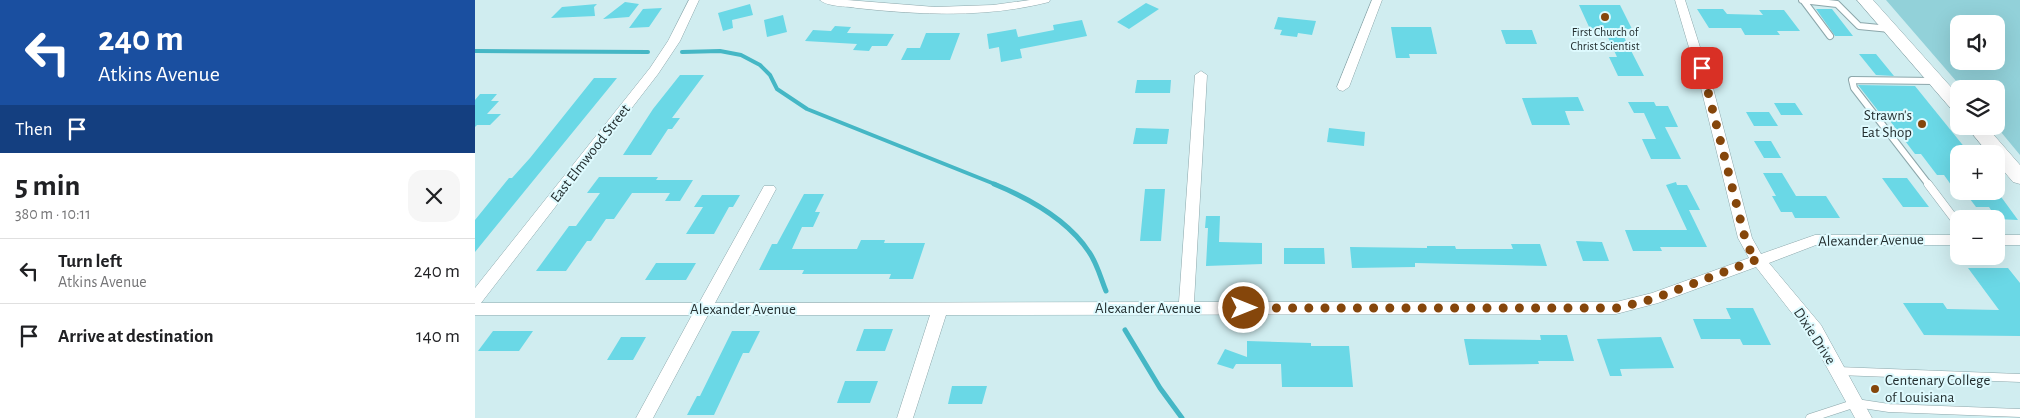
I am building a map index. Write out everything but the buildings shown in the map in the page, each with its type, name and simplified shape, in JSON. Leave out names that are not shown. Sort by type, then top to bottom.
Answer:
[{"type":"main road","points":[[1865,0],[1950,96]]},
{"type":"main road","points":[[1983,135],[2020,177]]},
{"type":"street","name":"East Elmwood Street","points":[[475,299],[654,71],[673,41],[694,0]]},
{"type":"street","points":[[825,0],[900,8],[980,9],[1016,6],[1045,0]]},
{"type":"street","points":[[1343,87],[1377,0]]},
{"type":"street","name":"Dixie Drive","points":[[1680,0],[1697,49],[1713,105],[1745,238],[1750,250],[1808,320],[1864,418]]},
{"type":"street","points":[[1186,308],[1201,75]]},
{"type":"street","points":[[644,418],[769,189]]},
{"type":"street","name":"Alexander Avenue","points":[[475,309],[1617,308],[1653,299],[1758,259],[1815,240],[1950,240]]},
{"type":"street","points":[[2005,240],[2020,240]]},
{"type":"street","points":[[905,418],[940,308]]},
{"type":"lane","points":[[1803,0],[1837,4],[1856,26],[1891,29]]},
{"type":"lane","points":[[1803,0],[1830,36]]},
{"type":"lane","points":[[1937,81],[1852,80],[1854,88],[1950,213]]},
{"type":"lane","points":[[1837,371],[2020,378]]},
{"type":"lane","points":[[1810,418],[1856,404],[1889,408],[2020,413]]},
{"type":"shaded area","points":[[1886,0],[2020,0],[2020,155],[2003,135],[2005,135],[2005,80],[1955,80]]},
{"type":"waterway","points":[[475,51],[648,52]]},
{"type":"waterway","points":[[682,52],[720,51],[741,55],[760,65],[770,75],[777,89],[807,109],[997,185]]},
{"type":"waterway","points":[[994,184],[1033,203],[1059,220],[1070,230],[1092,256],[1106,291]]},
{"type":"waterway","points":[[1125,330],[1160,388],[1182,418]]},
{"type":"place","name":"First Church of Christ Scientist","points":[[1605,17]]},
{"type":"place","name":"Strawn's Eat Shop","points":[[1922,124]]},
{"type":"place","name":"Centenary College of Louisiana","points":[[1875,389]]},
{"type":"route","points":[[1244,308],[1617,308],[1653,299],[1758,259],[1750,250],[1745,238],[1713,105],[1702,68]]}]
